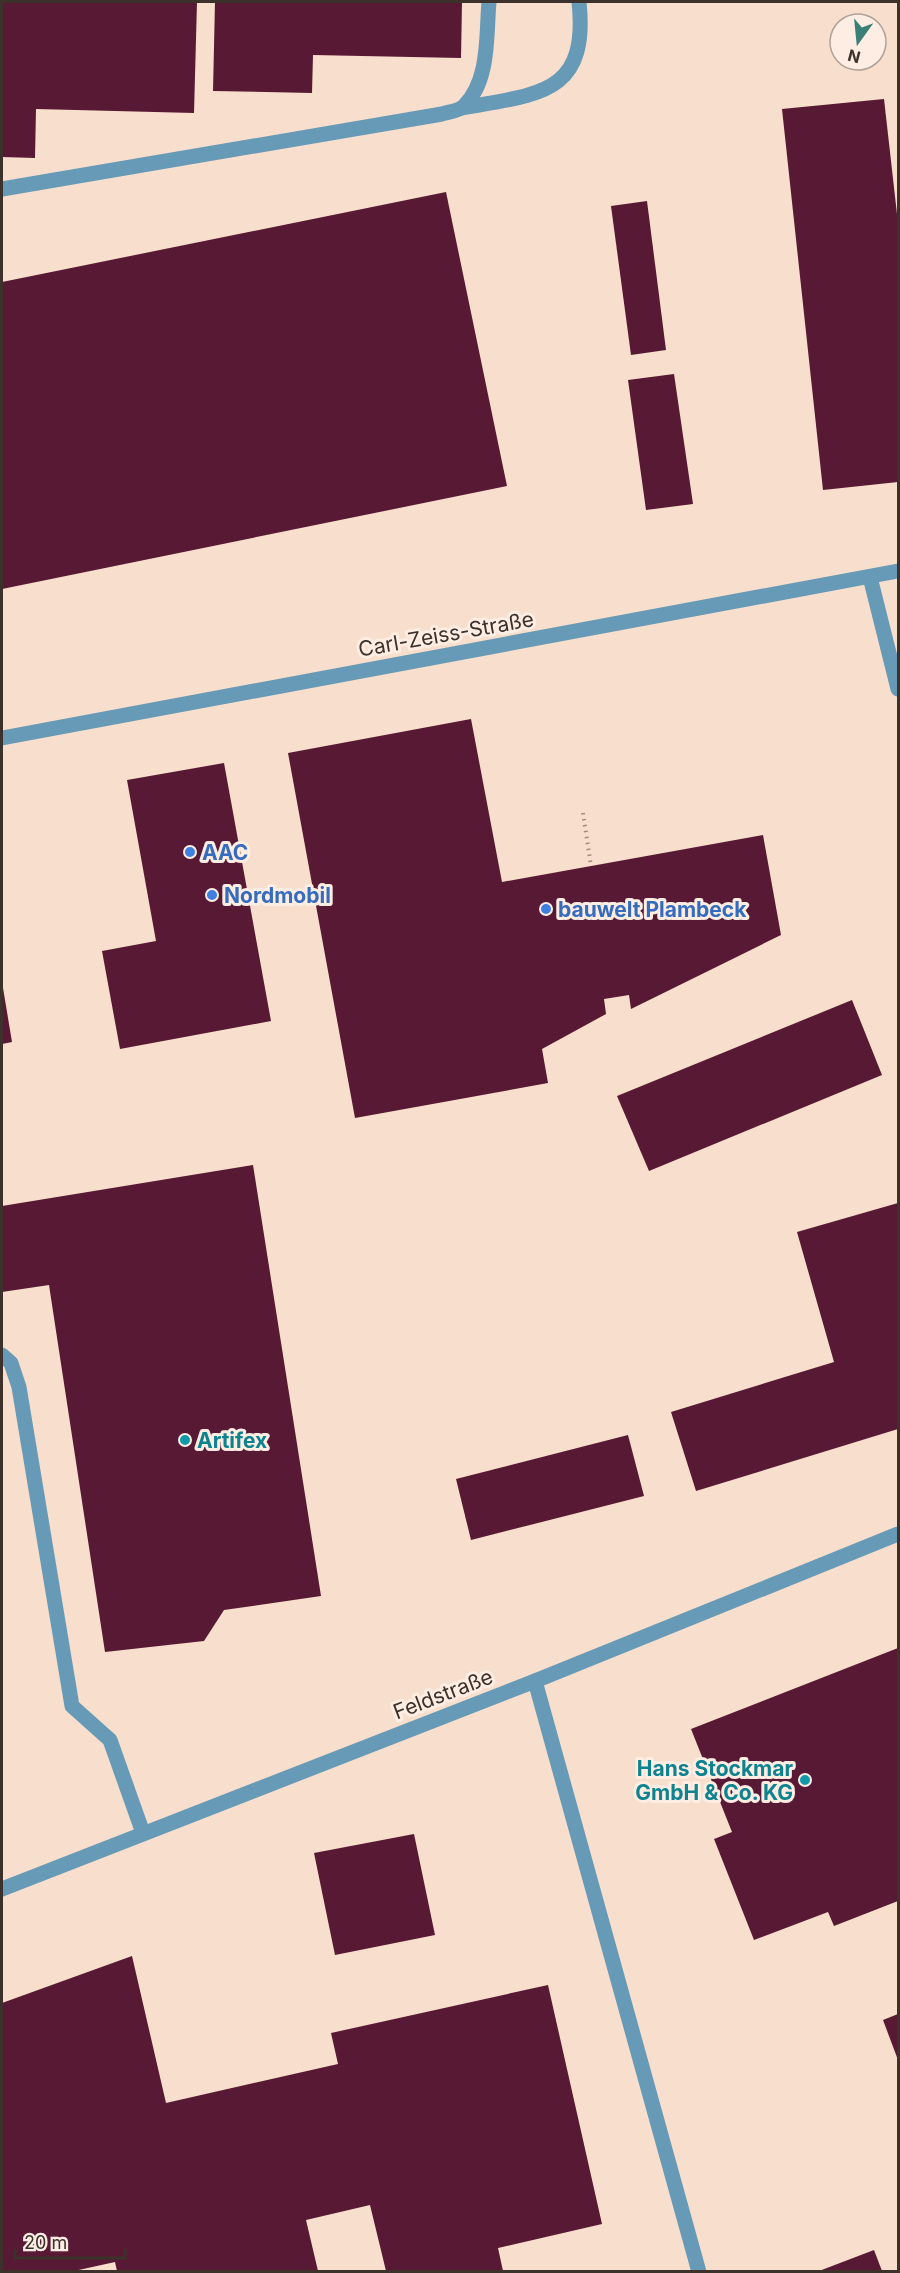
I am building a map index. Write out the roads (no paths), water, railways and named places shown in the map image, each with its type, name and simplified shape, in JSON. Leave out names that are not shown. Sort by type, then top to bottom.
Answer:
[{"type":"street","points":[[462,108],[476,89],[484,66],[489,2]]},
{"type":"street","points":[[2,189],[442,114],[531,95],[563,80],[573,66],[579,47],[581,21],[579,2]]},
{"type":"street","name":"Carl-Zeiss-Straße","points":[[2,738],[898,571]]},
{"type":"street","points":[[870,577],[898,689]]},
{"type":"street","points":[[2,1356],[11,1363],[19,1388],[72,1706],[110,1740],[143,1833]]},
{"type":"street","name":"Feldstraße","points":[[2,1889],[535,1681],[898,1534]]},
{"type":"street","points":[[535,1681],[699,2271]]},
{"type":"place","name":"AAC","points":[[190,852]]},
{"type":"place","name":"Nordmobil","points":[[212,895]]},
{"type":"place","name":"bauwelt Plambeck","points":[[546,909]]},
{"type":"place","name":"Artifex","points":[[185,1440]]},
{"type":"place","name":"Hans Stockmar GmbH & Co. KG","points":[[805,1780]]}]
